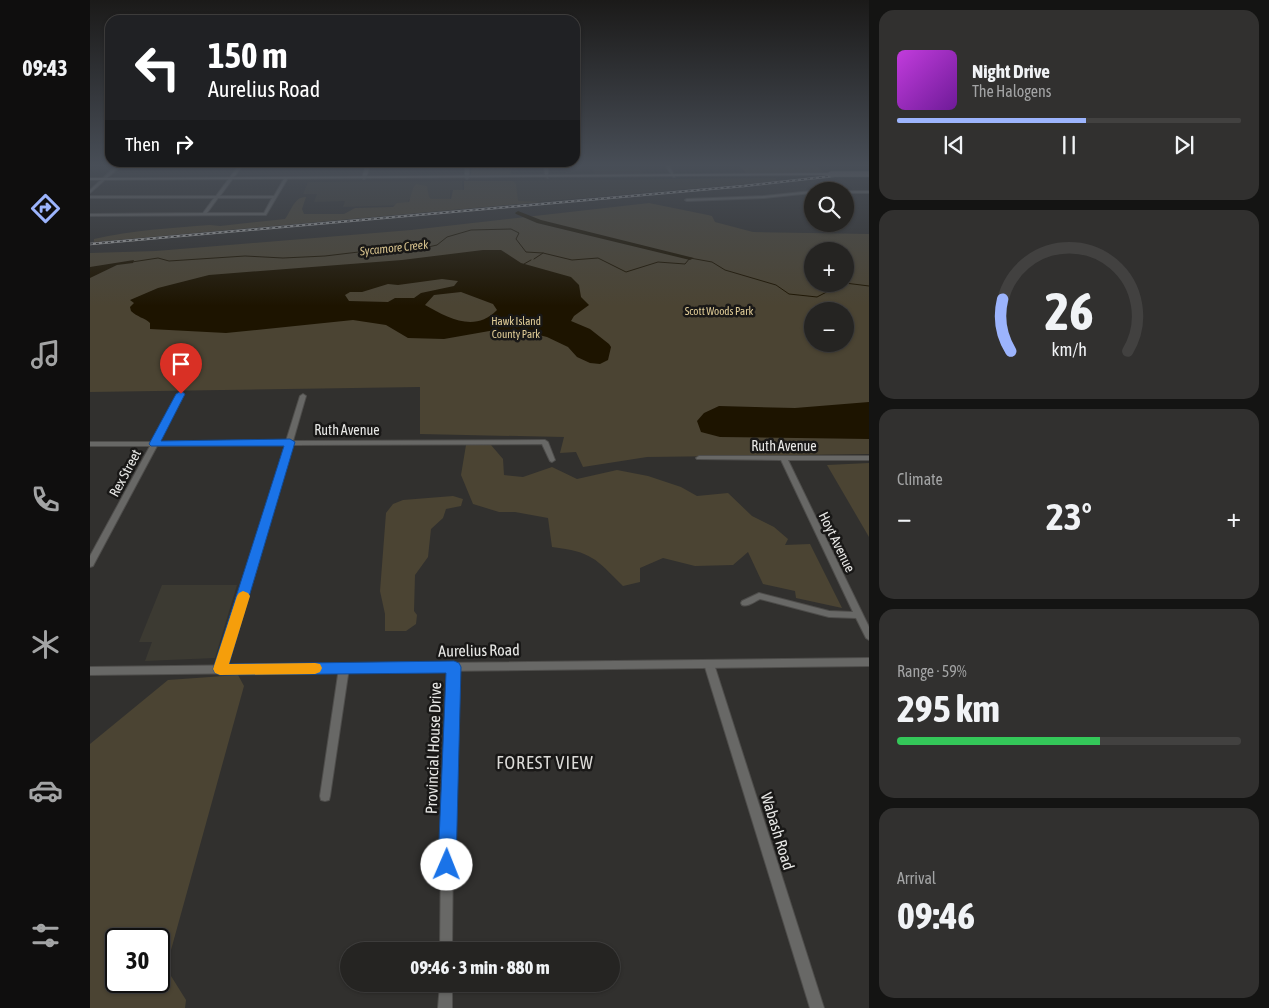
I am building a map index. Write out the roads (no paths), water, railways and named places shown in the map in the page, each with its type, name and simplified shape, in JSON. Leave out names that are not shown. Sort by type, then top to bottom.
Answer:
[{"type":"street","points":[[90,215],[265,214],[266,212]]},
{"type":"street","name":"Rex Street","points":[[90,564],[181,394]]},
{"type":"street","points":[[220,669],[290,442],[302,396]]},
{"type":"street","name":"Ruth Avenue","points":[[90,444],[545,442],[552,460]]},
{"type":"street","name":"Ruth Avenue","points":[[699,458],[869,458]]},
{"type":"street","name":"Hoyt Avenue","points":[[784,459],[869,636]]},
{"type":"street","points":[[745,604],[759,596],[829,614],[858,615]]},
{"type":"street","name":"Aurelius Road","points":[[90,671],[869,662]]},
{"type":"street","name":"Wabash Road","points":[[709,664],[817,1008]]},
{"type":"street","name":"Provincial House Drive","points":[[446,942],[447,848],[454,667]]},
{"type":"street","points":[[326,796],[344,668]]},
{"type":"street","points":[[445,1008],[446,992]]},
{"type":"waterway","points":[[518,213],[539,222],[690,258]]},
{"type":"waterway","name":"Sycamore Creek","points":[[132,262],[158,258],[169,261],[245,256],[283,258],[325,256],[409,246],[424,248],[437,245],[447,237],[471,230],[511,229],[519,233],[516,239],[526,252],[543,253]]},
{"type":"waterway","name":"Sycamore Creek","points":[[534,259],[543,253]]},
{"type":"waterway","name":"Sycamore Creek","points":[[543,253],[572,260],[598,258],[626,272],[658,262],[685,264],[690,258],[712,262],[725,270],[776,285],[789,294],[817,297],[827,292]]},
{"type":"waterway","points":[[524,264],[531,260]]},
{"type":"waterway","name":"Sycamore Creek","points":[[854,284],[869,286]]},
{"type":"railway","points":[[90,244],[450,212]]},
{"type":"district","name":"FOREST VIEW","points":[[545,763]]},
{"type":"park label","name":"Scott Woods Park","points":[[719,311]]},
{"type":"park label","name":"Hawk Island County Park","points":[[516,327]]}]
